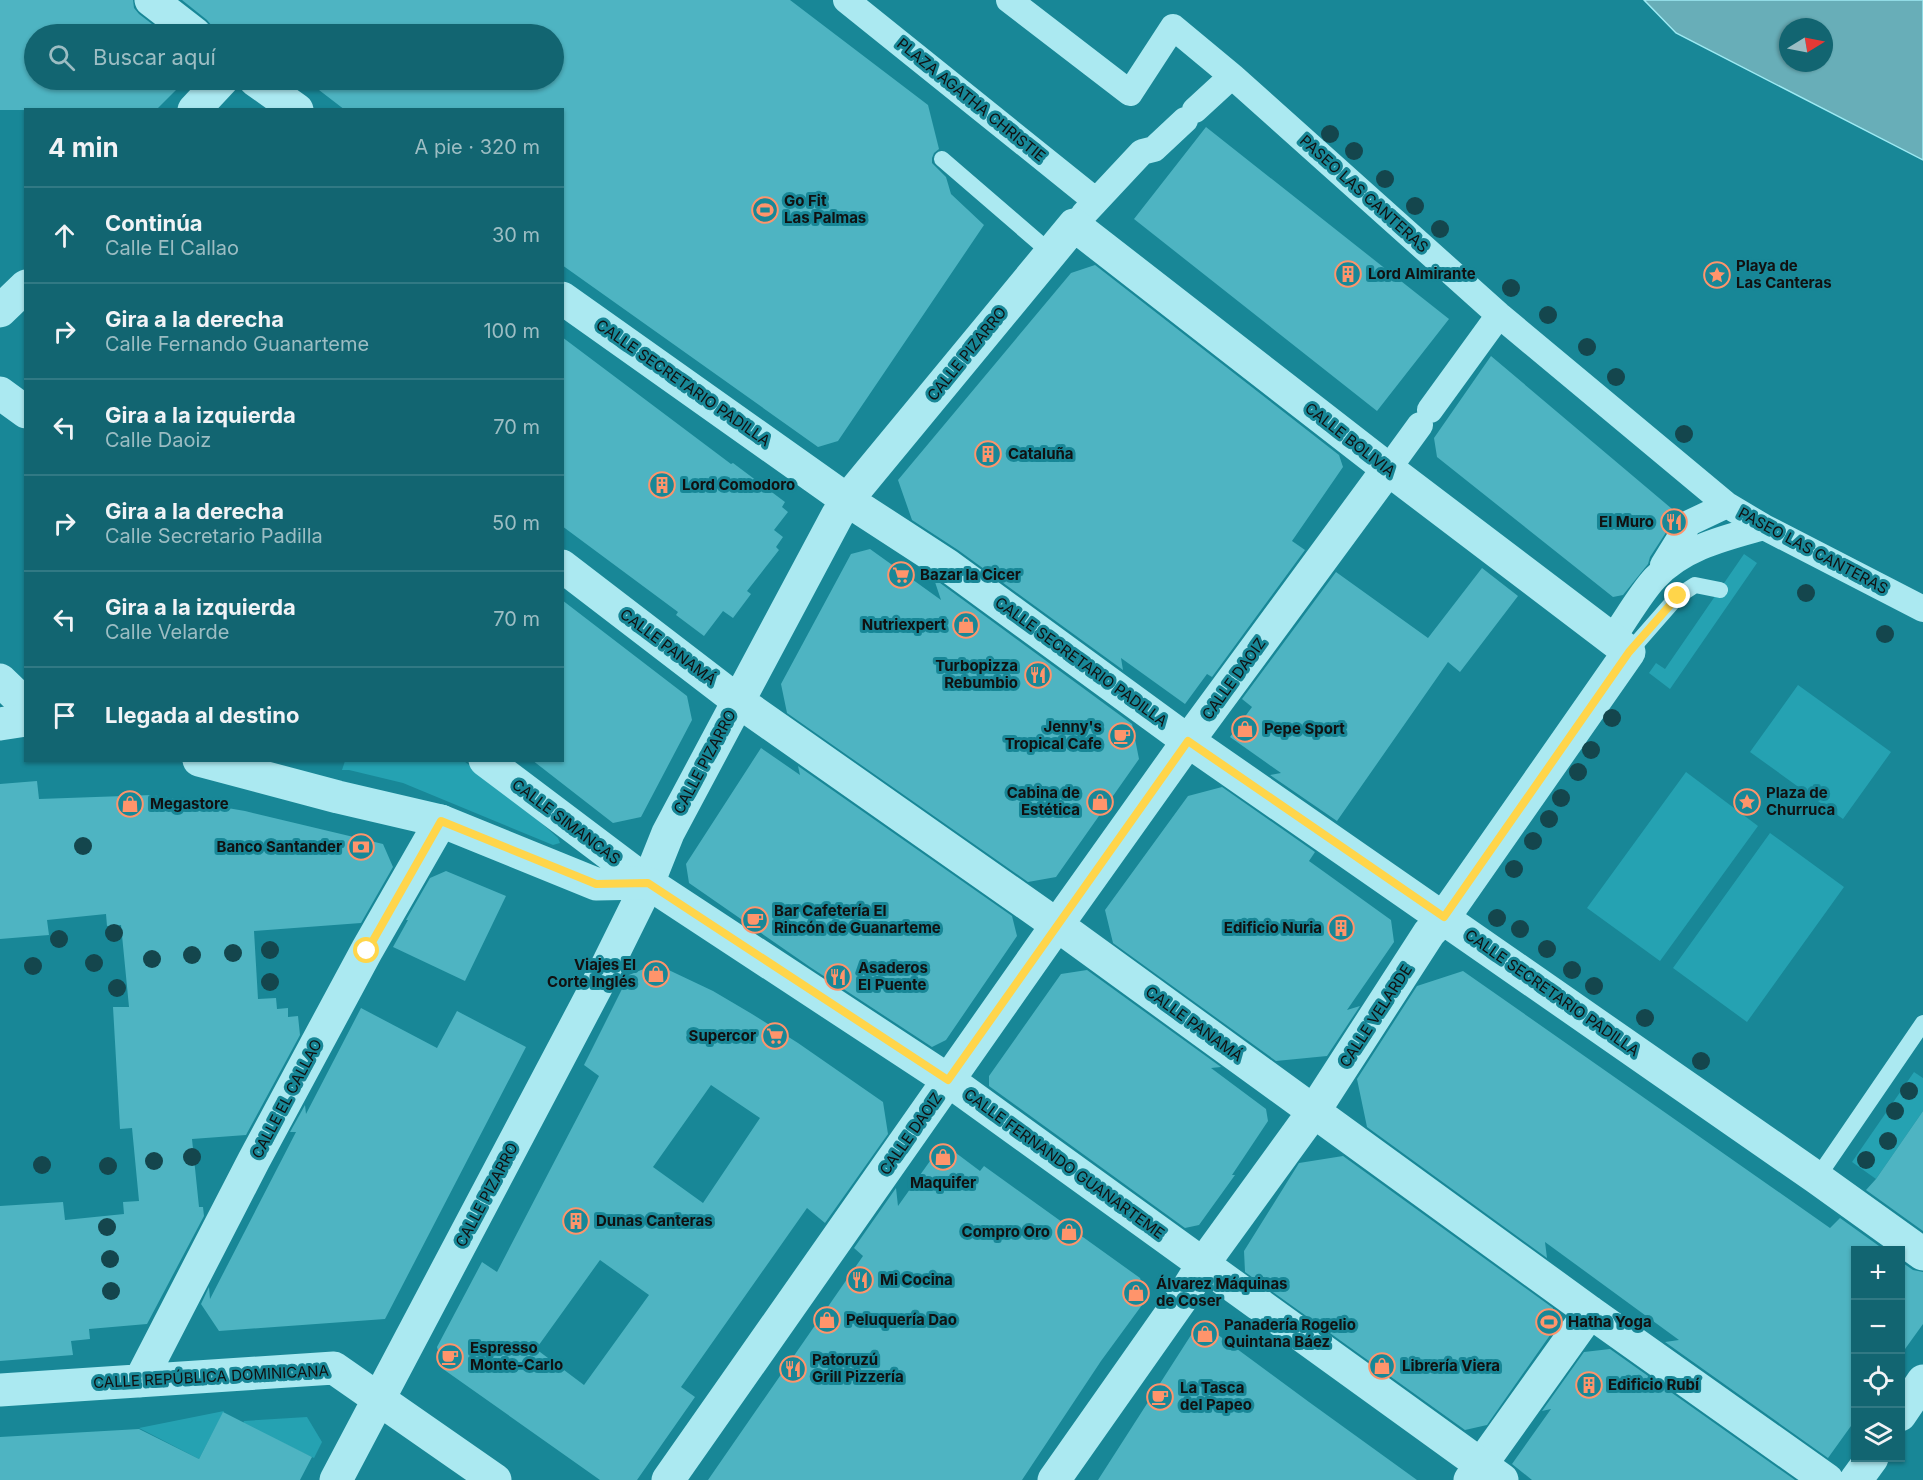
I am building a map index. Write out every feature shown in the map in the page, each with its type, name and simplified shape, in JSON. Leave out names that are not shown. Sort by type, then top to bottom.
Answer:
[{"type":"street","points":[[152,0],[182,24]]},
{"type":"street","name":"PLAZA AGATHA CHRISTIE","points":[[846,0],[1096,201]]},
{"type":"street","name":"PASEO LAS CANTERAS","points":[[1009,0],[1130,93],[1173,27],[1232,76],[1499,315],[1727,505],[1764,527],[1923,609]]},
{"type":"street","name":"CALLE PIZARRO","points":[[336,1480],[602,976],[648,883],[668,832],[847,500],[1074,225],[1142,152],[1154,148],[1232,76]]},
{"type":"street","points":[[196,108],[213,90]]},
{"type":"street","points":[[269,90],[294,108]]},
{"type":"street","name":"CALLE BOLIVIA","points":[[1074,225],[1620,646]]},
{"type":"street","points":[[0,312],[24,288]]},
{"type":"street","name":"CALLE SECRETARIO PADILLA","points":[[564,299],[847,500],[947,565],[1188,741],[1444,917],[1923,1254]]},
{"type":"street","points":[[1388,469],[1499,315]]},
{"type":"street","points":[[0,393],[24,411]]},
{"type":"street","name":"CALLE DAOIZ","points":[[668,1480],[1188,741],[1388,469]]},
{"type":"street","name":"CALLE VELARDE","points":[[1054,1480],[1182,1298],[1203,1264],[1314,1111],[1430,933],[1444,917],[1620,646],[1655,578],[1689,523],[1727,505]]},
{"type":"street","name":"CALLE VELARDE","points":[[1655,578],[1686,553],[1710,542],[1764,527]]},
{"type":"street","name":"CALLE PANAMÁ","points":[[564,569],[738,701],[1057,925],[1590,1312],[1827,1480]]},
{"type":"street","points":[[0,680],[24,703]]},
{"type":"street","points":[[0,724],[24,720]]},
{"type":"street","points":[[207,762],[338,797],[441,821],[596,884],[648,883]]},
{"type":"street","name":"CALLE SIMANCAS","points":[[488,762],[648,883]]},
{"type":"street","name":"CALLE EL CALLAO","points":[[140,1381],[254,1160],[367,951],[441,821]]},
{"type":"street","name":"CALLE FERNANDO GUANARTEME","points":[[648,883],[948,1080],[1203,1264],[1484,1475]]},
{"type":"street","points":[[1484,1475],[1590,1312]]},
{"type":"street","name":"CALLE REPÚBLICA DOMINICANA","points":[[0,1390],[334,1368],[495,1480]]},
{"type":"street","points":[[1905,1408],[1923,1382]]},
{"type":"street","points":[[1856,1480],[1869,1462]]},
{"type":"lane","points":[[942,159],[1051,253]]},
{"type":"lane","name":"CALLE VELARDE","points":[[1620,646],[1658,617],[1678,596],[1695,585],[1720,590]]},
{"type":"lane","points":[[1817,1178],[1923,1023]]},
{"type":"shaded area","points":[[1644,0],[1923,0],[1923,160],[1676,33]]},
{"type":"shaded area","points":[[1744,554],[1757,563],[1670,689],[1649,673],[1656,663],[1665,669]]},
{"type":"shaded area","points":[[1798,685],[1891,752],[1843,819],[1750,752]]},
{"type":"shaded area","points":[[345,762],[465,762],[528,811],[558,838],[560,843],[553,845],[403,783],[342,770]]},
{"type":"shaded area","points":[[1686,772],[1758,826],[1660,961],[1587,908]]},
{"type":"shaded area","points":[[1770,833],[1844,887],[1747,1022],[1673,968]]},
{"type":"shaded area","points":[[1914,1072],[1923,1078],[1923,1111],[1876,1179],[1852,1162]]},
{"type":"shaded area","points":[[224,1411],[199,1459],[139,1428]]},
{"type":"shaded area","points":[[307,1417],[322,1442],[314,1458],[242,1426],[244,1421]]},
{"type":"building","points":[[0,0],[133,0],[134,8],[152,24],[24,24],[24,90],[176,90],[158,108],[0,110]]},
{"type":"building","name":"Go Fit Las Palmas","points":[[182,0],[790,0],[928,105],[939,149],[934,153],[932,163],[946,177],[951,194],[984,225],[838,441],[818,447],[564,266],[564,108],[342,108],[319,90],[564,90],[564,24],[210,24]]},
{"type":"building","name":"Lord Almirante","points":[[1206,127],[1449,319],[1377,411],[1134,219]]},
{"type":"building","points":[[1095,265],[1339,455],[1343,467],[1292,541],[1305,550],[1212,677],[1207,674],[1185,704],[1121,658],[1123,670],[958,550],[912,520],[898,480],[1071,273]]},
{"type":"building","name":"Lord Comodoro","points":[[564,339],[785,502],[782,507],[788,512],[774,530],[783,537],[776,547],[779,550],[747,591],[751,594],[733,618],[723,611],[704,636],[676,615],[678,612],[564,527]]},
{"type":"building","points":[[1491,356],[1678,514],[1650,557],[1648,564],[1623,595],[1613,597],[1437,457],[1434,438]]},
{"type":"building","points":[[870,549],[941,600],[934,579],[936,580],[1132,724],[1139,759],[1056,877],[1028,882],[787,713],[781,684],[851,554]]},
{"type":"building","points":[[1482,568],[1518,596],[1460,672],[1448,662],[1337,821],[1270,775],[1281,773],[1230,737],[1252,707],[1242,699],[1336,572],[1428,638]]},
{"type":"building","points":[[564,602],[687,696],[692,720],[641,817],[613,823],[535,762],[564,762]]},
{"type":"building","points":[[761,748],[800,775],[798,766],[1012,916],[1017,936],[946,1040],[932,1047],[810,967],[689,883],[686,864]]},
{"type":"building","points":[[37,781],[39,799],[152,795],[245,811],[383,844],[393,867],[361,923],[254,931],[258,999],[276,998],[277,1009],[288,1008],[288,1017],[298,1016],[300,1035],[246,1135],[192,1139],[199,1207],[203,1207],[204,1216],[147,1324],[89,1329],[90,1339],[71,1341],[73,1355],[0,1361],[0,1206],[63,1202],[65,1220],[124,1214],[123,1202],[139,1201],[132,1128],[120,1129],[113,1007],[129,1007],[121,925],[107,926],[106,914],[47,920],[49,935],[0,939],[0,784]]},
{"type":"building","name":"Edificio Nuria","points":[[1222,787],[1315,852],[1309,861],[1391,920],[1394,942],[1347,1010],[1360,1006],[1327,1056],[1276,1061],[1113,943],[1105,910],[1188,796]]},
{"type":"building","points":[[446,871],[506,896],[465,981],[393,947],[430,878]]},
{"type":"building","name":"Dunas Canteras","points":[[656,964],[713,991],[752,1014],[883,1102],[888,1134],[825,1223],[807,1208],[681,1387],[695,1397],[637,1480],[600,1480],[443,1369],[437,1347],[482,1262],[497,1272],[599,1076],[584,1065],[629,975]],"holes":[[[711,1085],[760,1118],[703,1203],[653,1167]],[[600,1260],[649,1295],[584,1385],[536,1349]]]},
{"type":"building","points":[[1087,970],[1221,1067],[1211,1068],[1266,1109],[1268,1121],[1232,1175],[1235,1175],[1199,1225],[1185,1228],[989,1086],[989,1076],[1061,974]]},
{"type":"building","points":[[1463,971],[1830,1228],[1840,1218],[1879,1246],[1851,1246],[1851,1426],[1828,1458],[1665,1342],[1679,1340],[1545,1242],[1547,1258],[1367,1127],[1357,1079],[1417,986]]},
{"type":"building","points":[[361,1008],[437,1048],[457,1011],[526,1047],[385,1319],[219,1331],[201,1304],[209,1287],[210,1299],[296,1132],[290,1132],[305,1105],[306,1114]]},
{"type":"building","points":[[1923,1111],[1923,1231],[1866,1190]]},
{"type":"building","points":[[952,1150],[980,1171],[984,1166],[1140,1278],[1143,1286],[1142,1305],[1101,1361],[1022,1480],[708,1480],[863,1256],[854,1248],[896,1188],[898,1206],[935,1154]]},
{"type":"building","points":[[1343,1156],[1553,1308],[1555,1328],[1487,1425],[1465,1430],[1245,1272],[1244,1251],[1299,1163]]},
{"type":"building","points":[[1905,1264],[1913,1270],[1923,1272],[1923,1324],[1905,1349]]},
{"type":"building","points":[[1210,1329],[1417,1480],[1098,1480],[1193,1332]]},
{"type":"building","points":[[1610,1349],[1795,1480],[1532,1480],[1512,1464],[1551,1409],[1542,1411],[1584,1352]]},
{"type":"building","points":[[223,1412],[312,1457],[300,1480],[0,1480],[0,1437],[139,1429],[199,1459]]},
{"type":"place","name":"Go Fit Las Palmas","points":[[765,210]]},
{"type":"place","name":"Lord Almirante","points":[[1348,274]]},
{"type":"place","name":"Playa de Las Canteras","points":[[1717,275]]},
{"type":"place","name":"Cataluña","points":[[988,454]]},
{"type":"place","name":"Lord Comodoro","points":[[662,485]]},
{"type":"place","name":"El Muro","points":[[1674,522]]},
{"type":"place","name":"Bazar la Cicer","points":[[901,575]]},
{"type":"place","name":"Nutriexpert","points":[[966,625]]},
{"type":"place","name":"Turbopizza Rebumbio","points":[[1038,675]]},
{"type":"place","name":"Pepe Sport","points":[[1245,729]]},
{"type":"place","name":"Jenny's Tropical Cafe","points":[[1122,736]]},
{"type":"place","name":"Cabina de Estética","points":[[1100,802]]},
{"type":"place","name":"Plaza de Churruca","points":[[1747,802]]},
{"type":"place","name":"Megastore","points":[[130,804]]},
{"type":"place","name":"Banco Santander","points":[[361,847]]},
{"type":"place","name":"Bar Cafetería El Rincón de Guanarteme","points":[[755,920]]},
{"type":"place","name":"Edificio Nuria","points":[[1341,928]]},
{"type":"place","name":"Viajes El Corte Inglés","points":[[656,974]]},
{"type":"place","name":"Asaderos El Puente","points":[[838,977]]},
{"type":"place","name":"Supercor","points":[[775,1036]]},
{"type":"place","name":"Maquifer","points":[[943,1157]]},
{"type":"place","name":"Dunas Canteras","points":[[576,1221]]},
{"type":"place","name":"Compro Oro","points":[[1069,1232]]},
{"type":"place","name":"Mi Cocina","points":[[860,1280]]},
{"type":"place","name":"Álvarez Máquinas de Coser","points":[[1136,1293]]},
{"type":"place","name":"Peluquería Dao","points":[[827,1320]]},
{"type":"place","name":"Hatha Yoga","points":[[1549,1322]]},
{"type":"place","name":"Panadería Rogelio Quintana Báez","points":[[1205,1334]]},
{"type":"place","name":"Espresso Monte-Carlo","points":[[450,1357]]},
{"type":"place","name":"Librería Viera","points":[[1382,1366]]},
{"type":"place","name":"Patoruzú Grill Pizzería","points":[[793,1369]]},
{"type":"place","name":"Edificio Rubí","points":[[1589,1385]]},
{"type":"place","name":"La Tasca del Papeo","points":[[1160,1397]]},
{"type":"route","points":[[367,951],[441,821],[596,884],[648,883],[948,1080],[1188,741],[1444,917],[1629,652],[1678,596]]}]
